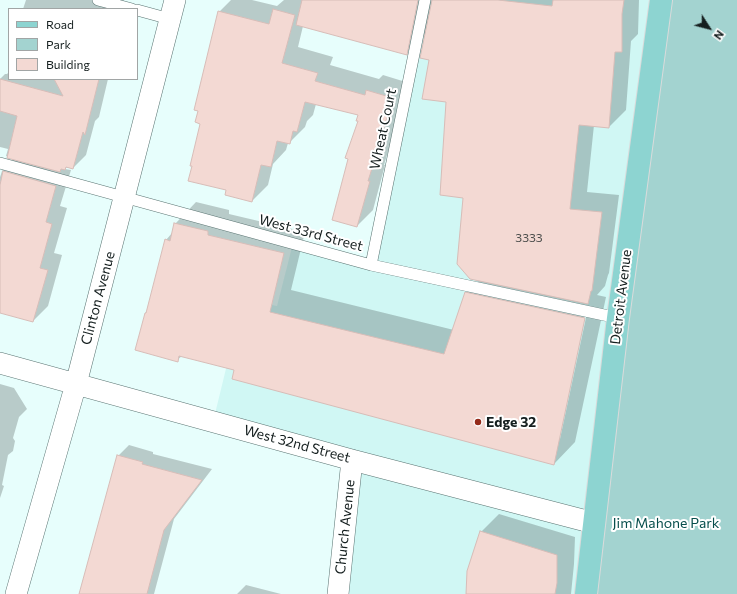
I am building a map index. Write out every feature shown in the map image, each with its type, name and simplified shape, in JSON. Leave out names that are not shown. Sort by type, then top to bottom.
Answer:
[{"type":"main road","name":"Detroit Avenue","points":[[586,594],[618,318],[661,0]]},
{"type":"street","name":"Clinton Avenue","points":[[16,594],[76,384],[173,10]]},
{"type":"street","name":"West 32nd Street","points":[[0,363],[352,460],[594,523]]},
{"type":"street","name":"Church Avenue","points":[[338,594],[352,460]]},
{"type":"lane","points":[[98,0],[128,8]]},
{"type":"lane","name":"Wheat Court","points":[[371,264],[425,0]]},
{"type":"lane","points":[[138,10],[173,10]]},
{"type":"lane","name":"West 33rd Street","points":[[0,163],[371,264],[618,318]]},
{"type":"shaded area","points":[[425,0],[661,0],[586,594],[338,594],[352,460],[213,422],[243,299],[277,306],[293,243],[370,264]]},
{"type":"green space","name":"Jim Mahone Park","points":[[661,0],[737,0],[737,594],[586,594]]},
{"type":"building","points":[[302,0],[418,0],[407,55],[296,25]]},
{"type":"building","points":[[432,0],[498,0],[552,6],[553,0],[624,0],[622,14],[622,52],[615,52],[609,128],[579,125],[570,209],[602,212],[592,291],[588,304],[470,279],[457,264],[463,198],[440,195],[446,102],[422,99],[429,60],[420,58]]},
{"type":"building","points":[[273,9],[295,15],[282,63],[318,73],[315,81],[365,95],[366,90],[393,98],[368,181],[370,181],[357,227],[332,220],[348,159],[345,158],[358,121],[356,121],[358,115],[305,102],[297,132],[293,131],[290,144],[277,141],[271,167],[261,165],[252,202],[225,195],[226,190],[188,181],[200,124],[195,122],[198,111],[194,110],[218,11],[269,24]]},
{"type":"building","points":[[0,79],[63,96],[55,80],[99,80],[85,135],[83,132],[73,169],[66,167],[65,170],[61,169],[60,172],[7,158],[17,116],[0,111]]},
{"type":"building","points":[[3,171],[56,186],[46,222],[52,224],[40,268],[48,270],[33,322],[0,313],[0,185]]},
{"type":"building","name":"Edge 32","points":[[174,223],[208,231],[208,235],[284,253],[270,312],[444,354],[465,292],[585,318],[554,465],[232,379],[234,370],[179,356],[178,362],[135,350],[165,239],[170,241]]},
{"type":"building","points":[[117,455],[143,462],[142,464],[202,480],[164,530],[147,594],[79,594]]},
{"type":"building","points":[[480,531],[557,555],[557,583],[555,594],[466,594],[467,571]]},
{"type":"place","name":"Edge 32","points":[[478,422]]}]
